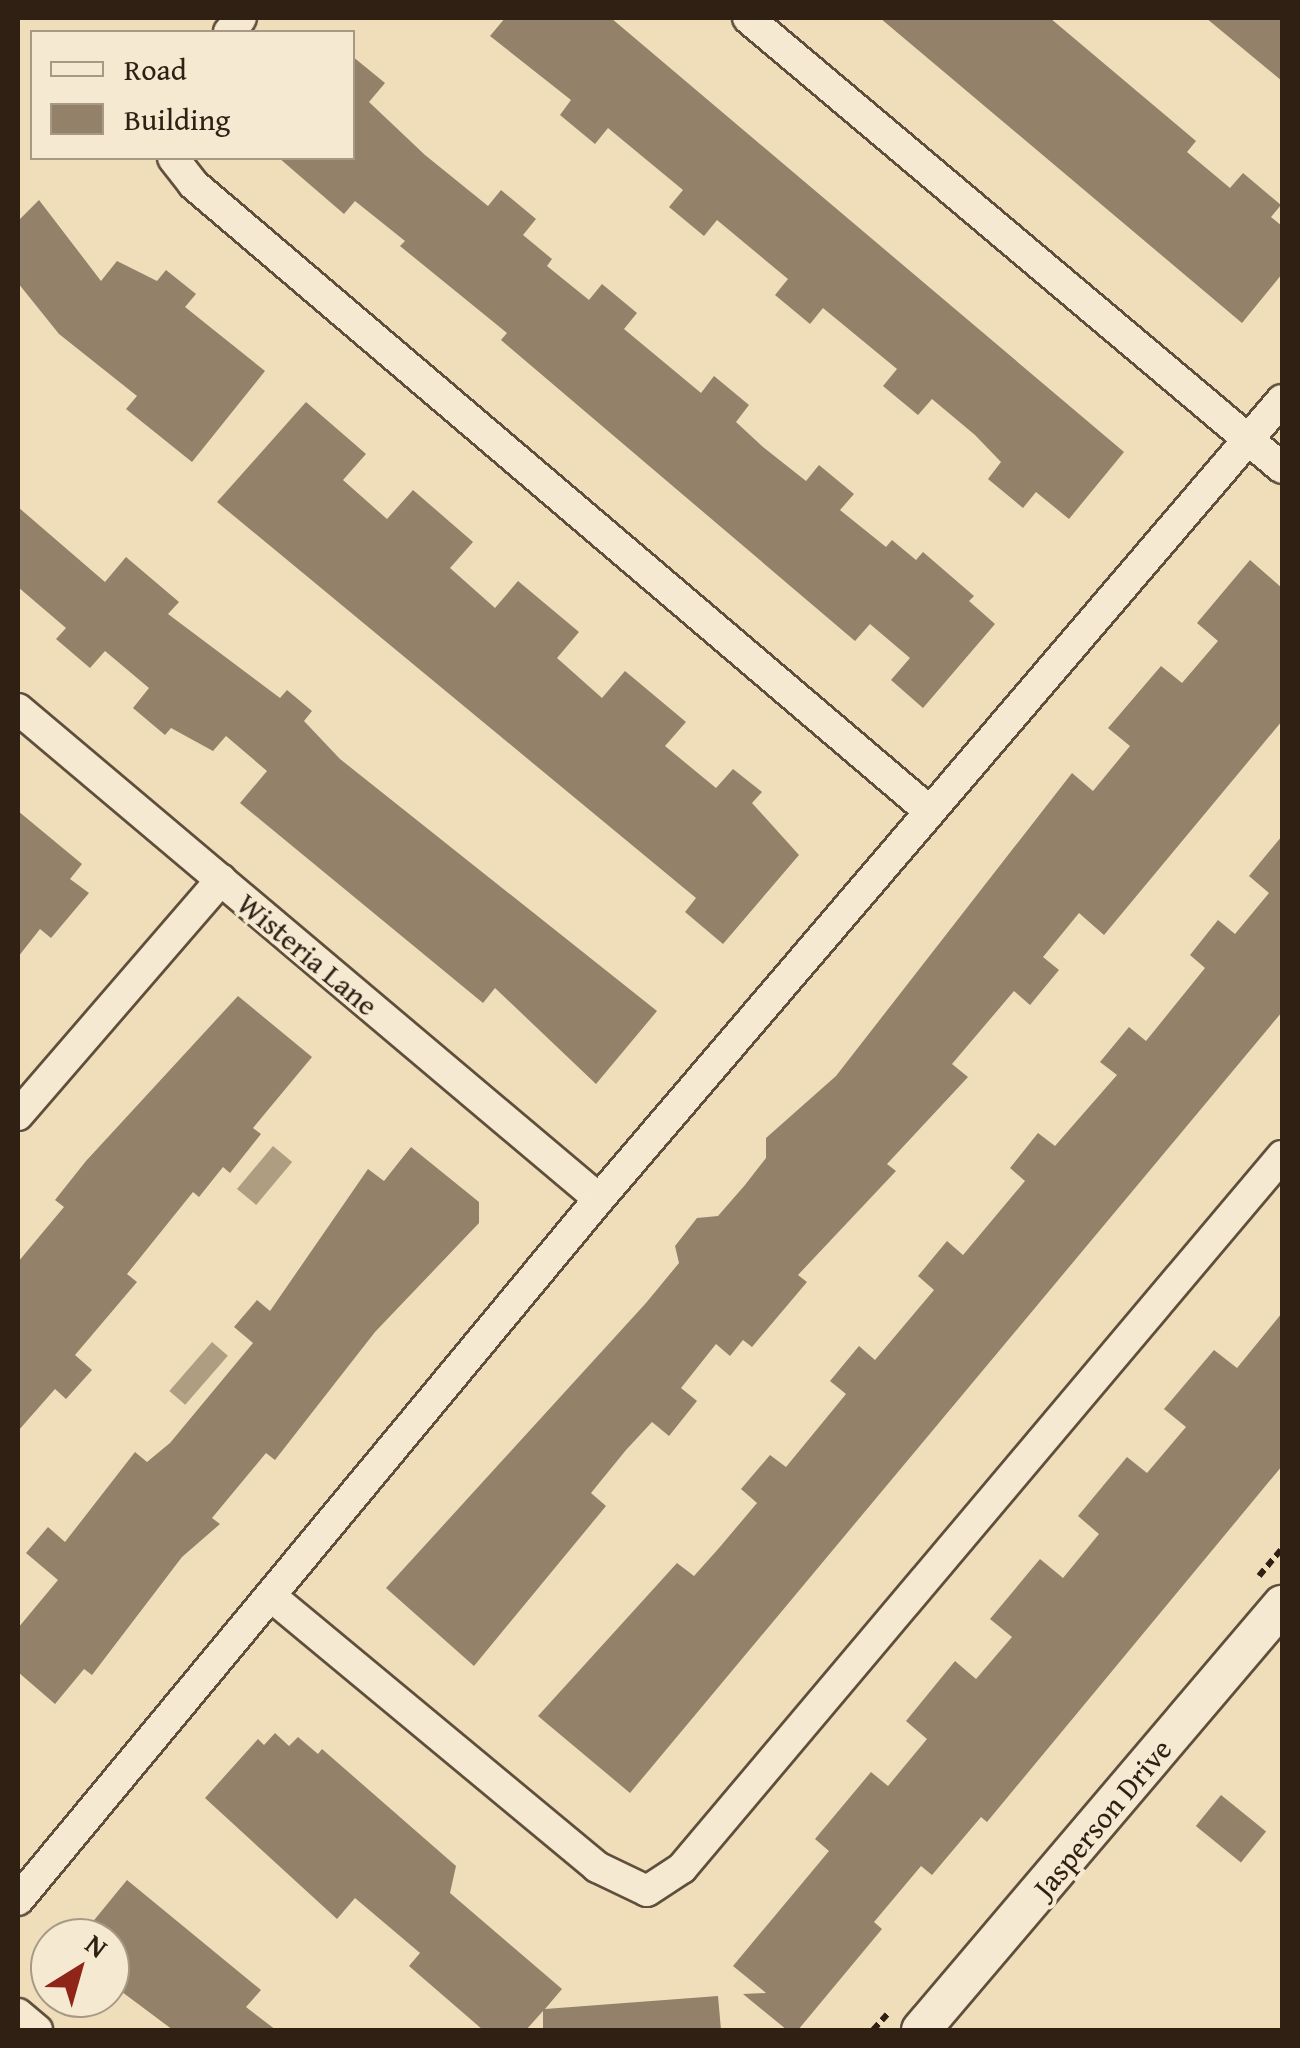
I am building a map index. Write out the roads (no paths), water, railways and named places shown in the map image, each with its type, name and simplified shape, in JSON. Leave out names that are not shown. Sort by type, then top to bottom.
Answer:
[{"type":"street","points":[[748,18],[1282,468]]},
{"type":"street","points":[[175,160],[193,184],[928,810]]},
{"type":"street","points":[[18,1900],[599,1199],[1282,400]]},
{"type":"street","name":"Wisteria Lane","points":[[18,709],[599,1199]]},
{"type":"street","points":[[18,1115],[221,880]]},
{"type":"street","points":[[272,1597],[597,1866],[647,1891],[682,1868],[1282,1156]]},
{"type":"street","name":"Jasperson Drive","points":[[921,2030],[1282,1605]]},
{"type":"street","points":[[18,2014],[37,2030]]}]
